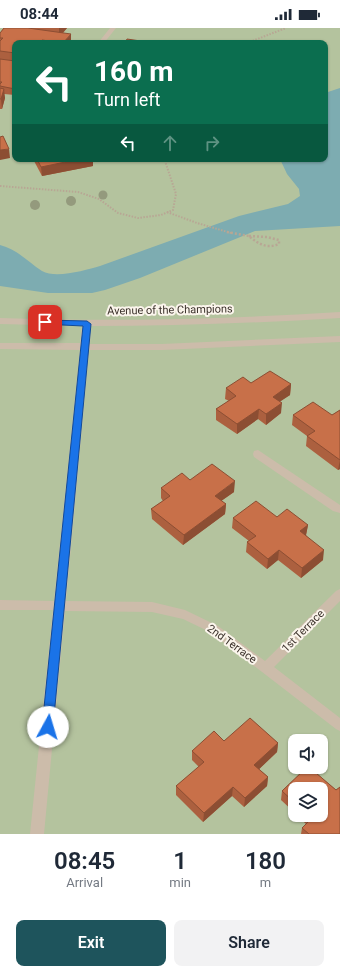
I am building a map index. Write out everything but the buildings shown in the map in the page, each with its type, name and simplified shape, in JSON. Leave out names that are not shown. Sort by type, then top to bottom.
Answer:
[{"type":"street","points":[[103,40],[113,28]]},
{"type":"street","name":"Avenue of the Champions","points":[[0,321],[87,324],[295,318],[340,315]]},
{"type":"street","points":[[38,834],[87,324]]},
{"type":"street","points":[[0,346],[162,347],[340,339]]},
{"type":"street","points":[[258,454],[340,509]]},
{"type":"street","name":"1st Terrace","points":[[265,668],[340,594]]},
{"type":"street","name":"2nd Terrace","points":[[0,605],[152,608],[174,612],[200,621],[214,629],[340,725]]},
{"type":"path","points":[[255,40],[286,28]]},
{"type":"path","points":[[0,186],[78,192],[100,199],[118,212],[138,218],[161,215],[173,210],[176,194],[165,162]]},
{"type":"path","points":[[167,212],[204,226],[248,236],[271,236],[279,240],[279,244],[272,247],[260,245],[248,236]]},
{"type":"green space","points":[[0,28],[340,28],[340,834],[0,834]]},
{"type":"water","points":[[340,88],[340,226],[255,231],[140,278],[92,293],[48,293],[0,286],[0,245],[12,249],[42,271],[55,274],[71,273],[100,266],[239,216],[288,204],[300,196],[299,189],[287,174],[281,162],[328,162],[328,92]]},
{"type":"route","points":[[45,322],[87,324],[48,727]]}]
